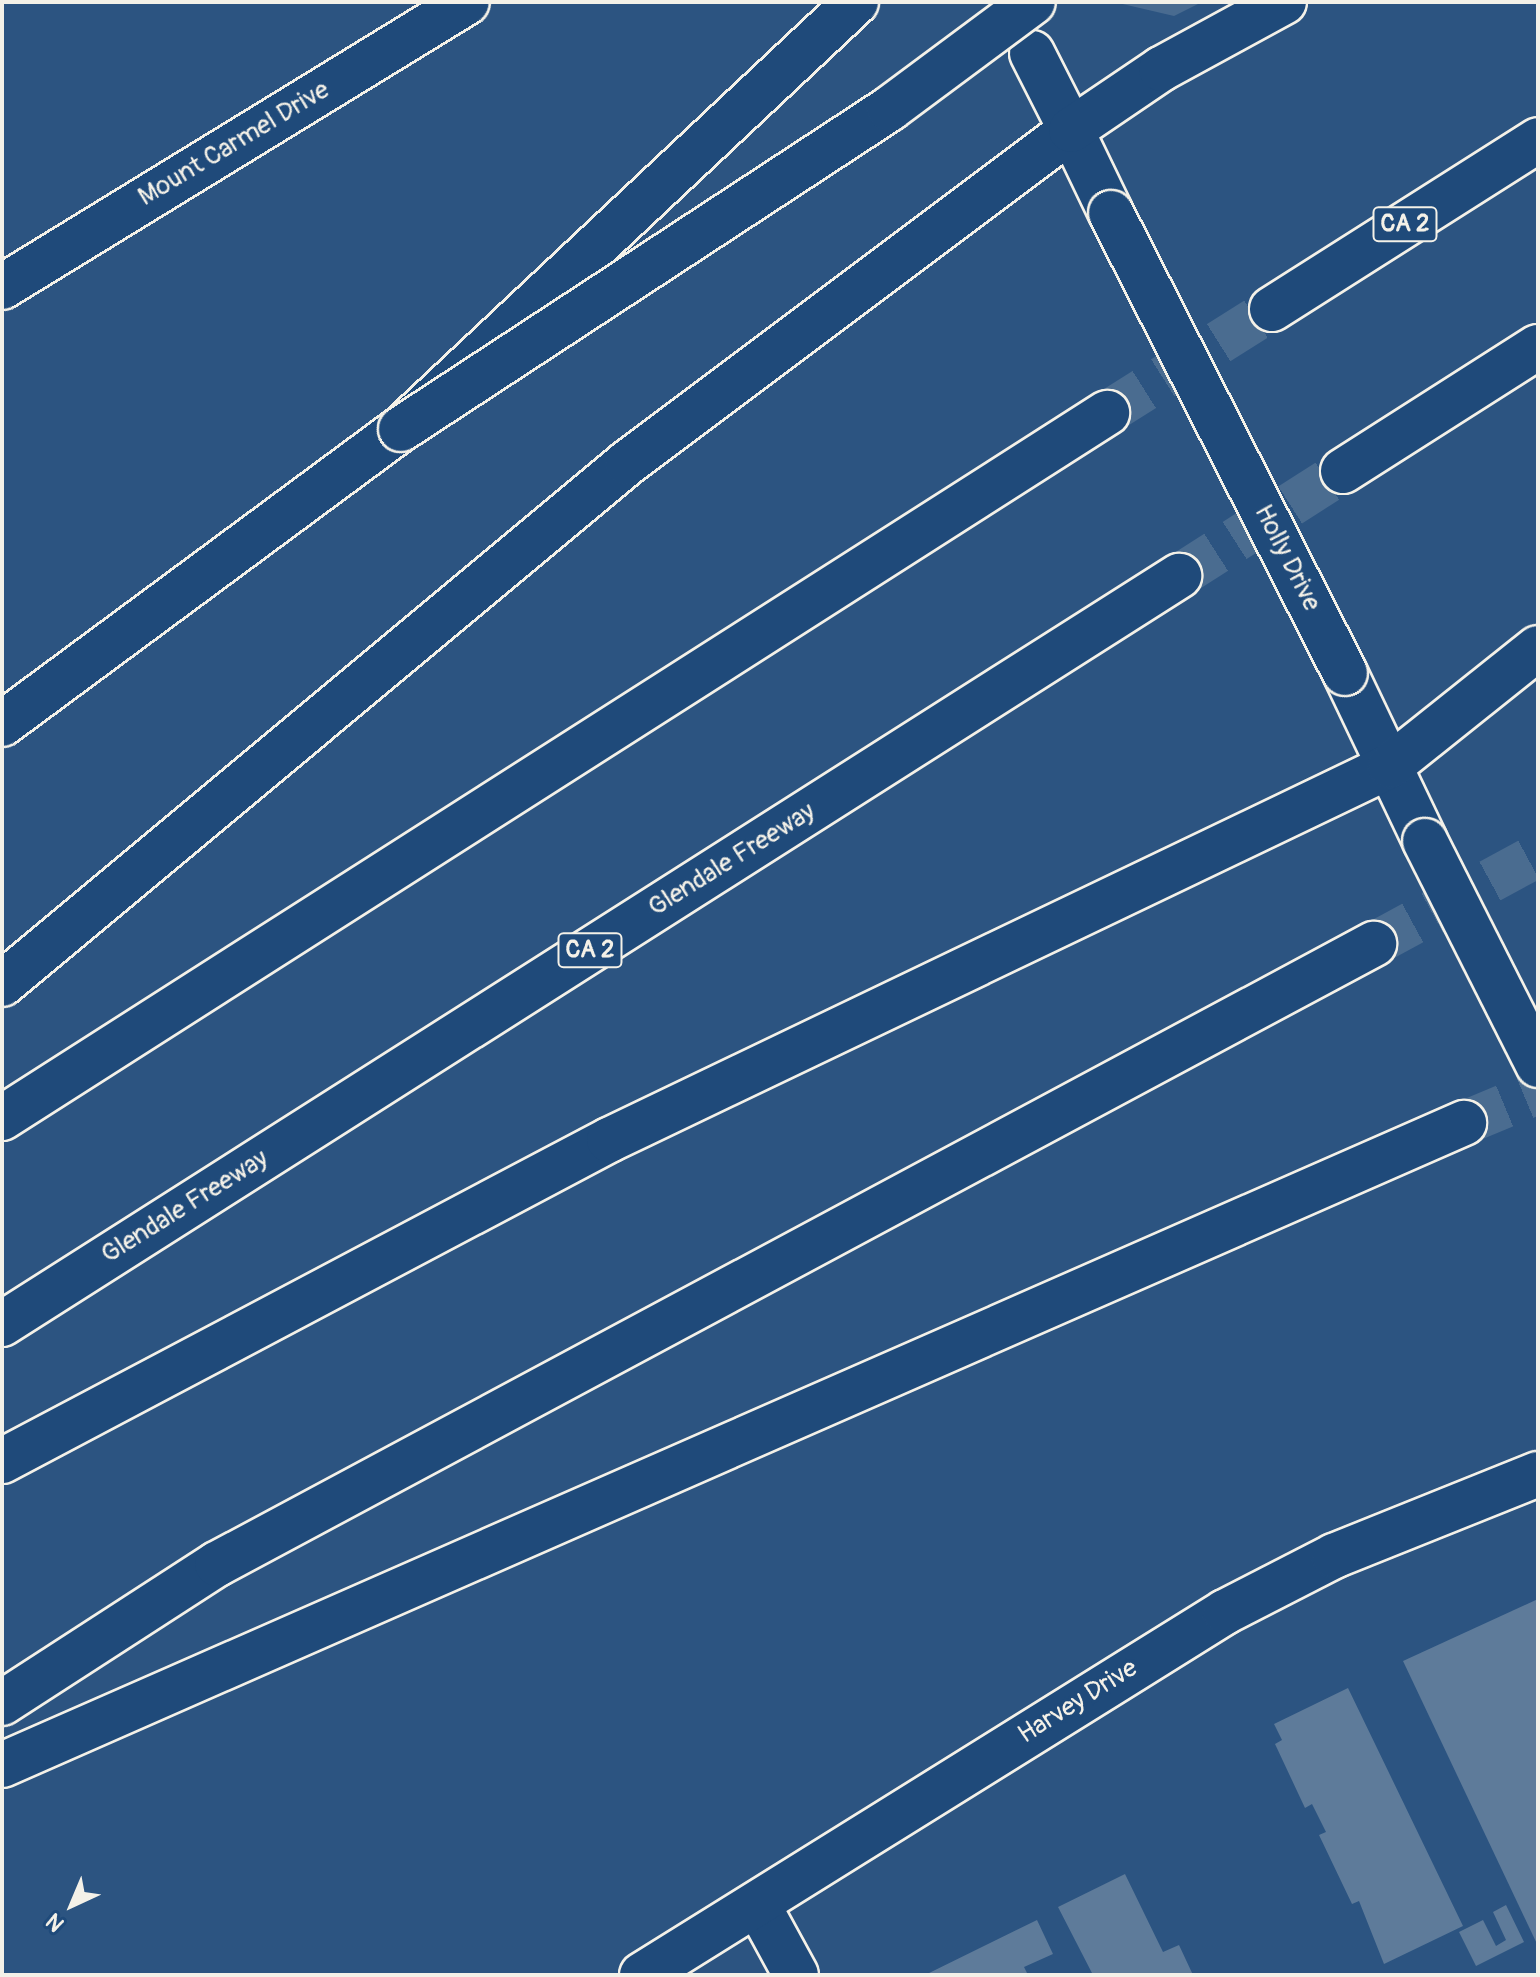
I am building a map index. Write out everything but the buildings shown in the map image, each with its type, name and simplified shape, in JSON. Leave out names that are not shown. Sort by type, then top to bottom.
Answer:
[{"type":"main road","name":"Mount Carmel Drive","points":[[2,287],[467,2]]},
{"type":"main road","points":[[401,429],[856,2]]},
{"type":"main road","points":[[2,724],[401,429],[889,109],[1033,2]]},
{"type":"main road","points":[[2,984],[446,607],[1071,130],[1161,69],[1284,2]]},
{"type":"main road","name":"Holly Drive","points":[[1032,53],[1345,673],[1425,841],[1538,1065]]},
{"type":"main road","name":"CA 2","points":[[1272,309],[1538,140]]},
{"type":"main road","points":[[1343,471],[1538,347]]},
{"type":"main road","points":[[2,1118],[1107,413]]},
{"type":"main road","name":"Glendale Freeway","points":[[2,1324],[1179,576]]},
{"type":"main road","points":[[2,1461],[609,1140],[1390,766],[1538,648]]},
{"type":"main road","points":[[17,1694],[217,1564],[1374,944]]},
{"type":"main road","points":[[2,1765],[1464,1123]]},
{"type":"main road","name":"Harvey Drive","points":[[642,1975],[759,1907],[1225,1612],[1334,1556],[1538,1474]]},
{"type":"main road","points":[[759,1907],[796,1975]]},
{"type":"shaded area","points":[[1114,2],[1202,2],[1174,16]]},
{"type":"tunnel","points":[[1107,413],[1272,309]]},
{"type":"tunnel","points":[[1179,576],[1343,471]]},
{"type":"tunnel","points":[[1374,944],[1538,855]]},
{"type":"tunnel","points":[[1464,1123],[1538,1092]]}]
